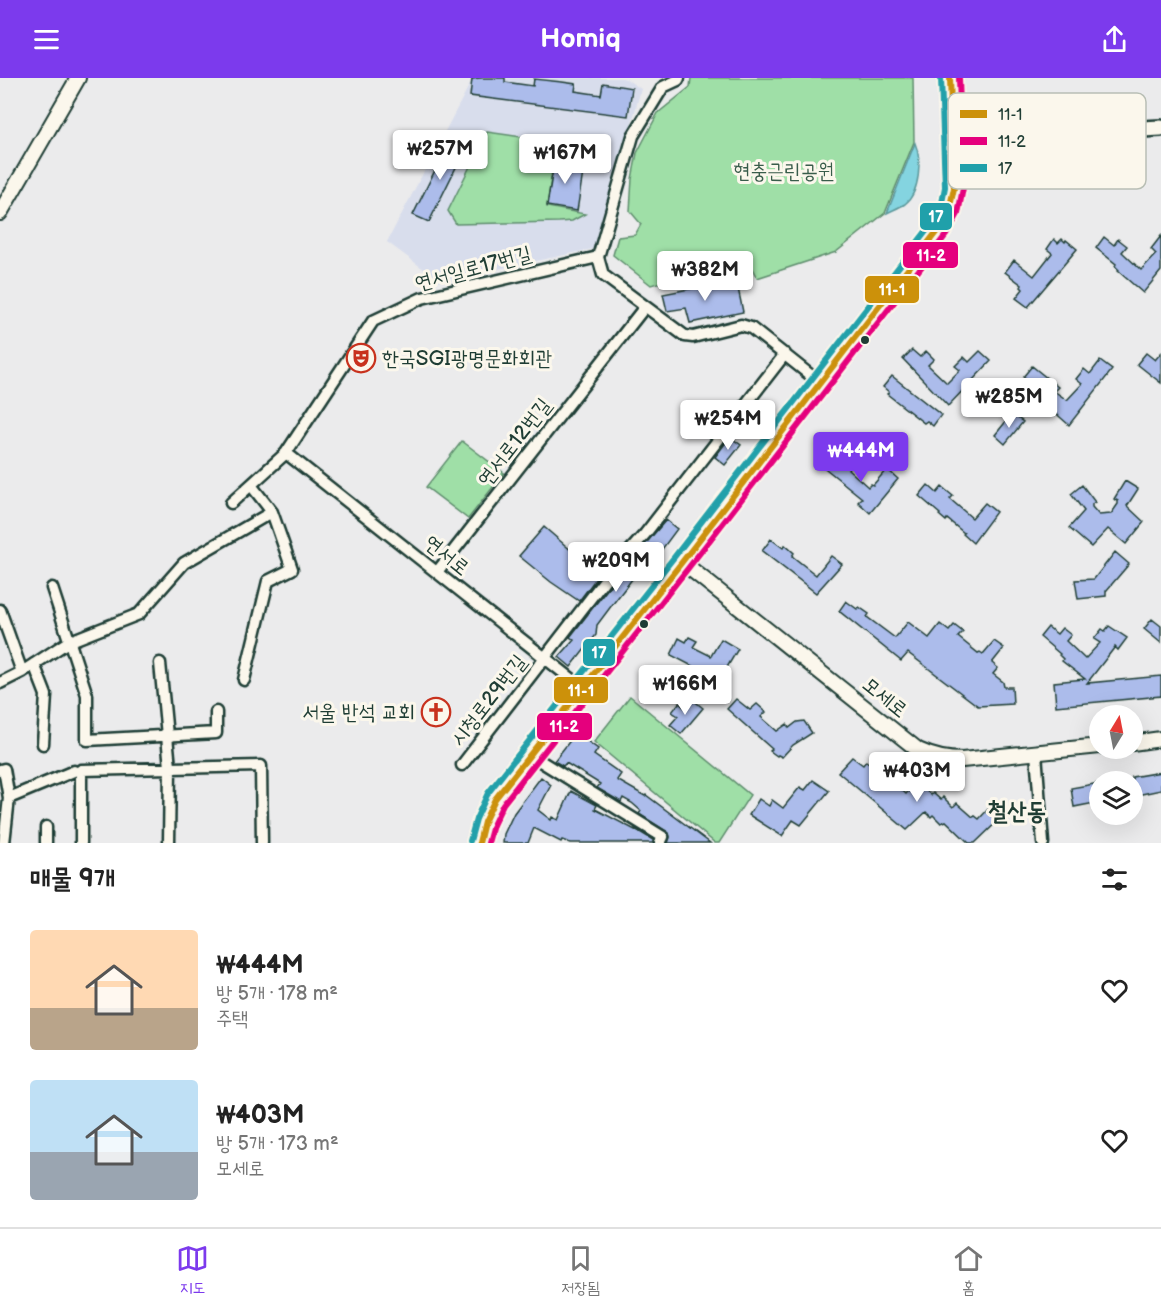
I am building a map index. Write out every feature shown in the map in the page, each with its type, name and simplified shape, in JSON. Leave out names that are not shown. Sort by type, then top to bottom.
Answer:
[{"type":"main road","points":[[950,78],[951,93]]},
{"type":"main road","points":[[1146,129],[1161,128]]},
{"type":"main road","points":[[479,843],[484,822],[495,799],[938,230],[949,211],[954,189]]},
{"type":"street","points":[[0,213],[78,78]]},
{"type":"street","points":[[679,78],[663,87],[633,136],[598,257],[603,276],[685,336],[741,325],[751,328],[819,382]]},
{"type":"street","name":"연서일로17번길","points":[[231,503],[286,453],[372,321],[422,298],[598,257]]},
{"type":"street","name":"연서로12번길","points":[[436,572],[645,308]]},
{"type":"street","name":"시청로29번길","points":[[462,765],[610,573],[645,534],[785,354]]},
{"type":"street","name":"연서로","points":[[286,453],[583,688]]},
{"type":"street","points":[[244,680],[268,581],[292,569],[272,512],[251,485]]},
{"type":"street","points":[[0,683],[22,672],[68,642],[139,614],[184,563],[272,512]]},
{"type":"street","name":"모세로","points":[[682,561],[918,750],[931,757],[946,760],[1089,747]]},
{"type":"street","points":[[52,588],[87,695],[87,740],[216,733],[216,712]]},
{"type":"street","points":[[0,610],[22,672]]},
{"type":"street","points":[[160,663],[170,767],[169,843]]},
{"type":"street","points":[[34,664],[46,695],[44,744]]},
{"type":"street","points":[[1143,741],[1161,739]]},
{"type":"street","points":[[1036,753],[1043,843]]},
{"type":"street","points":[[529,754],[663,837],[660,843]]},
{"type":"street","points":[[9,798],[78,770],[261,766],[262,843]]},
{"type":"street","points":[[2,769],[9,798],[4,843]]},
{"type":"street","points":[[78,770],[81,843]]},
{"type":"street","points":[[46,827],[46,843]]},
{"type":"shaded area","points":[[473,78],[622,78],[641,89],[598,248],[440,281],[387,242]]},
{"type":"green space","name":"현충근린공원","points":[[691,78],[913,78],[914,142],[885,213],[836,252],[757,278],[746,257],[651,285],[613,255],[618,237],[635,235],[641,224],[630,211],[632,179],[637,153],[658,113],[690,87]]},
{"type":"green space","points":[[487,132],[556,142],[547,207],[585,214],[572,221],[456,224],[448,211]]},
{"type":"green space","points":[[462,441],[504,473],[468,519],[426,487]]},
{"type":"green space","points":[[630,696],[750,795],[719,843],[715,843],[594,742]]},
{"type":"water","points":[[915,143],[919,167],[914,192],[905,204],[887,213]]},
{"type":"building","points":[[505,78],[505,82],[533,86],[534,79],[562,82],[576,84],[575,91],[601,95],[603,83],[632,88],[628,116],[470,96],[472,79]]},
{"type":"building","points":[[450,140],[466,147],[429,222],[413,215]]},
{"type":"building","points":[[557,157],[570,159],[570,164],[584,166],[577,211],[547,206]]},
{"type":"building","points":[[1161,236],[1161,271],[1143,293],[1118,271],[1116,264],[1096,248],[1104,237],[1114,245],[1118,239],[1127,246],[1122,252],[1141,270],[1156,254],[1151,249]]},
{"type":"building","points":[[1054,239],[1058,243],[1062,239],[1065,242],[1066,240],[1077,249],[1028,307],[1016,298],[1023,289],[1022,285],[1005,272],[1014,260],[1034,276],[1052,253],[1047,249]]},
{"type":"building","points":[[720,283],[721,291],[738,288],[743,312],[690,323],[686,308],[667,311],[663,294]]},
{"type":"building","points":[[912,350],[920,357],[926,351],[934,359],[928,365],[947,383],[960,370],[955,366],[964,357],[969,362],[980,351],[991,361],[948,406],[903,359]]},
{"type":"building","points":[[1146,353],[1155,360],[1161,353],[1161,383],[1137,364]]},
{"type":"building","points":[[1100,361],[1112,370],[1069,425],[1044,403],[1048,398],[1023,377],[1032,366],[1058,387],[1054,391],[1067,400],[1082,384],[1076,379],[1084,369],[1090,374]]},
{"type":"building","points":[[892,376],[941,415],[933,426],[927,421],[924,423],[887,394],[889,392],[883,387]]},
{"type":"building","points":[[1012,414],[1023,422],[1005,444],[995,435]]},
{"type":"building","points":[[730,437],[741,445],[725,465],[715,457]]},
{"type":"building","points":[[831,454],[839,462],[841,459],[850,466],[848,469],[868,487],[873,485],[887,469],[898,479],[870,513],[858,502],[862,498],[821,465]]},
{"type":"building","points":[[1125,481],[1138,489],[1127,506],[1144,522],[1126,544],[1108,529],[1091,547],[1069,528],[1084,511],[1071,494],[1082,485],[1095,502],[1092,507],[1099,515],[1111,514],[1118,504],[1118,501],[1114,499]]},
{"type":"building","points":[[928,485],[937,493],[942,487],[953,496],[950,499],[972,518],[985,503],[996,512],[973,543],[919,496]]},
{"type":"building","points":[[666,520],[677,529],[648,568],[643,565],[612,605],[597,625],[596,635],[571,667],[559,657],[574,640],[570,637],[616,578]]},
{"type":"building","points":[[544,527],[573,552],[575,550],[586,559],[584,561],[600,573],[579,601],[519,556]]},
{"type":"building","points":[[771,539],[783,548],[785,545],[794,553],[792,556],[816,575],[831,556],[842,564],[816,593],[762,551]]},
{"type":"building","points":[[1115,552],[1129,564],[1106,591],[1106,596],[1078,599],[1075,580],[1094,579]]},
{"type":"building","points":[[846,601],[869,614],[867,617],[895,638],[908,622],[929,638],[940,624],[949,631],[954,625],[963,632],[958,637],[978,653],[983,654],[994,641],[1004,648],[992,663],[998,668],[993,674],[1003,682],[1004,687],[1012,687],[1013,704],[978,706],[908,653],[901,661],[839,611]]},
{"type":"building","points":[[1152,619],[1161,626],[1161,643],[1144,629]]},
{"type":"building","points":[[1109,626],[1127,638],[1118,650],[1115,647],[1087,683],[1161,676],[1161,696],[1056,706],[1054,682],[1085,679],[1062,661],[1060,654],[1040,637],[1048,627],[1057,634],[1062,628],[1071,635],[1066,641],[1085,659],[1100,643],[1094,639],[1102,629],[1105,631]]},
{"type":"building","points":[[689,637],[697,641],[693,647],[711,656],[721,639],[738,649],[726,669],[727,688],[700,691],[698,669],[671,655],[679,638],[686,642]]},
{"type":"building","points":[[692,699],[703,708],[681,734],[670,725],[678,716],[672,712],[679,703],[685,708]]},
{"type":"building","points":[[736,699],[750,710],[757,704],[766,712],[761,717],[777,731],[787,724],[789,728],[797,722],[804,721],[812,733],[793,745],[782,757],[777,756],[727,709]]},
{"type":"building","points":[[576,733],[598,749],[594,755],[621,774],[617,780],[646,795],[710,843],[668,843],[669,833],[639,814],[641,811],[632,803],[623,798],[621,802],[597,788],[600,784],[566,763],[563,766],[554,761]]},
{"type":"building","points":[[852,757],[863,765],[866,761],[875,768],[871,772],[890,787],[894,783],[906,794],[917,782],[931,795],[933,793],[941,800],[943,797],[953,807],[957,803],[973,817],[979,819],[992,805],[1004,815],[975,843],[969,843],[946,821],[941,823],[926,812],[907,830],[838,772]]},
{"type":"building","points":[[1161,772],[1161,790],[1143,794],[1143,775]]},
{"type":"building","points":[[541,777],[551,785],[538,810],[551,820],[552,817],[558,820],[571,791],[597,805],[595,809],[653,840],[653,843],[570,843],[562,840],[561,842],[534,828],[528,843],[503,843],[504,834],[514,813]]},
{"type":"building","points":[[813,780],[829,791],[801,825],[793,820],[782,836],[749,815],[759,799],[769,806],[772,800],[783,808],[800,787],[805,790]]},
{"type":"building","points":[[1089,785],[1089,804],[1074,807],[1071,788]]},
{"type":"transit line","name":"17","points":[[470,841],[476,819],[488,793],[931,225],[941,208],[945,187],[941,78]]},
{"type":"transit line","name":"11-1","points":[[950,78],[951,93]]},
{"type":"transit line","name":"11-2","points":[[959,78],[960,93]]},
{"type":"transit line","name":"11-1","points":[[479,843],[484,822],[495,799],[682,562],[938,230],[949,211],[954,189]]},
{"type":"transit line","name":"11-2","points":[[488,843],[503,804],[946,235],[958,214],[963,189]]},
{"type":"place","name":"한국SGI광명문화회관","points":[[361,358]]},
{"type":"place","name":"서울 반석 교회","points":[[436,712]]},
{"type":"district","name":"철산동","points":[[1017,811]]}]
